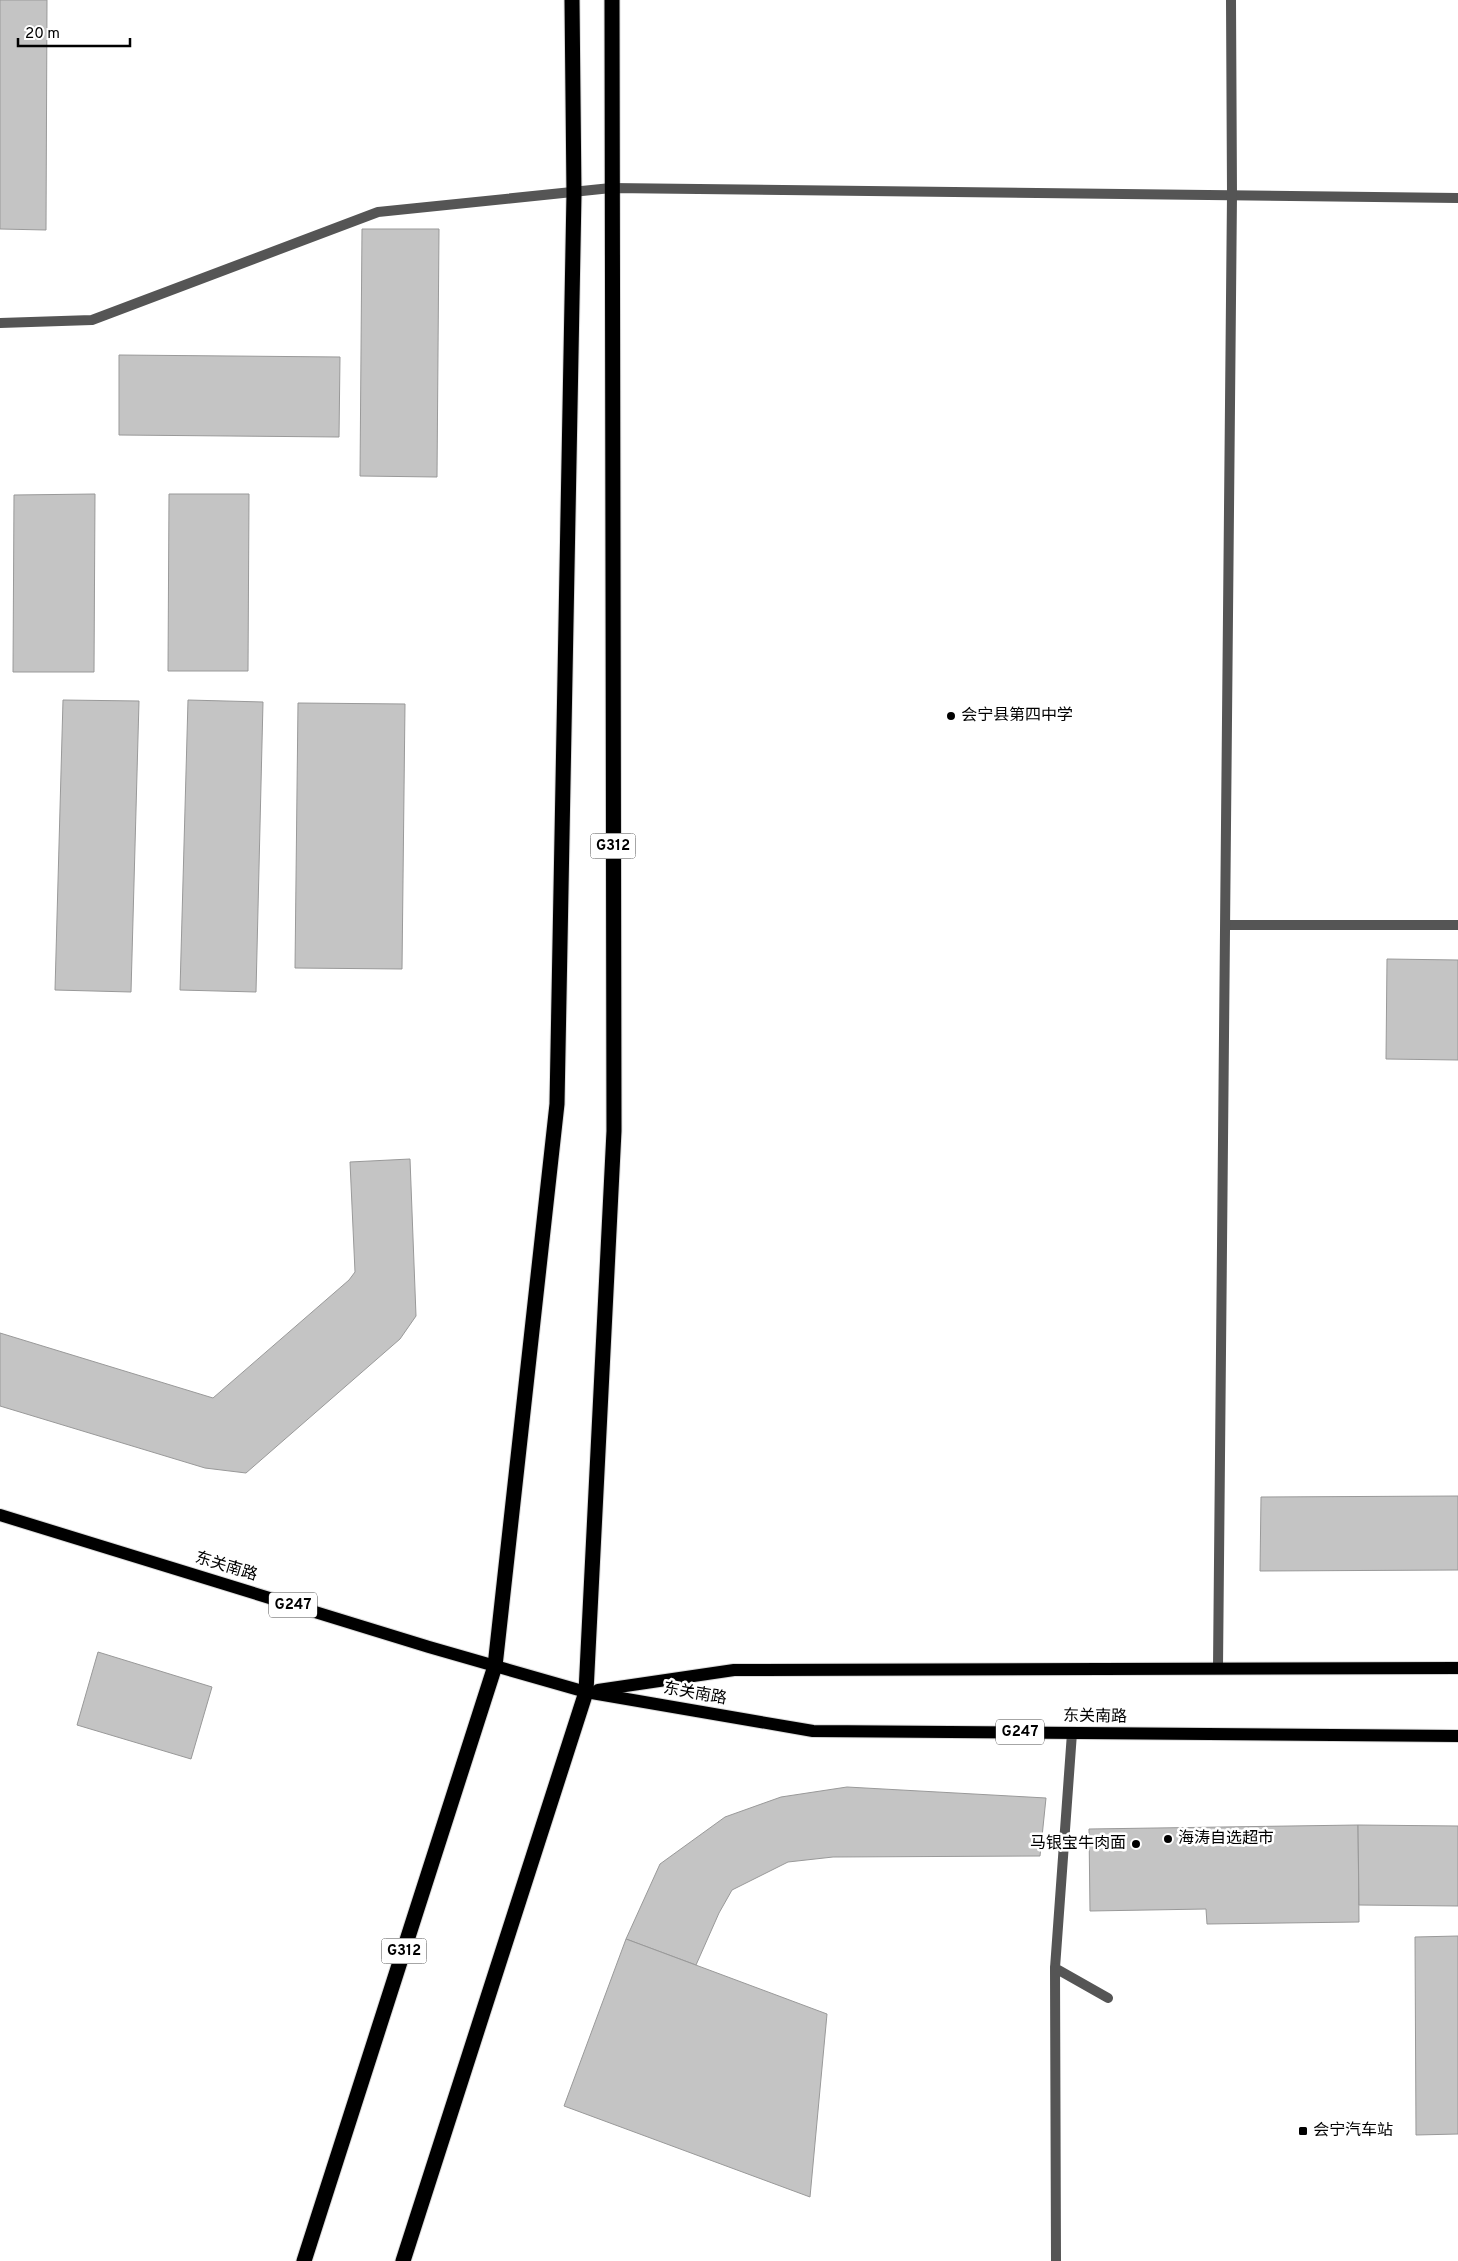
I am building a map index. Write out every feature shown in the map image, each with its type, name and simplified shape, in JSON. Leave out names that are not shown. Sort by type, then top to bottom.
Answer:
[{"type":"highway","name":"G312","points":[[304,2261],[495,1666],[557,1104],[574,194],[572,0]]},
{"type":"highway","name":"G312","points":[[403,2261],[586,1692],[614,1131],[612,0]]},
{"type":"main road","name":"东关南路","points":[[0,1515],[586,1692],[813,1731],[1458,1736]]},
{"type":"main road","name":"东关南路","points":[[586,1692],[734,1670],[1218,1667],[1458,1668]]},
{"type":"street","points":[[1218,1667],[1232,194],[1231,0]]},
{"type":"street","points":[[0,323],[92,320],[378,212],[574,194],[611,188],[1458,198]]},
{"type":"street","points":[[1226,925],[1458,925]]},
{"type":"street","points":[[1056,2261],[1055,1968],[1072,1733]]},
{"type":"street","points":[[1055,1968],[1108,1998]]},
{"type":"building","points":[[0,0],[47,0],[46,230],[0,229]]},
{"type":"building","points":[[362,229],[439,229],[437,477],[360,476]]},
{"type":"building","points":[[119,355],[340,357],[339,437],[119,435]]},
{"type":"building","points":[[95,494],[94,672],[13,672],[14,495]]},
{"type":"building","points":[[169,494],[249,494],[248,671],[168,671]]},
{"type":"building","points":[[63,700],[139,701],[131,992],[55,990]]},
{"type":"building","points":[[188,700],[263,702],[256,992],[180,990]]},
{"type":"building","points":[[298,703],[405,704],[402,969],[295,968]]},
{"type":"building","points":[[1387,959],[1458,960],[1458,1060],[1386,1059]]},
{"type":"building","points":[[410,1159],[416,1316],[400,1339],[246,1473],[205,1468],[0,1406],[0,1333],[213,1398],[349,1280],[355,1272],[350,1162]]},
{"type":"building","points":[[1458,1496],[1458,1570],[1260,1571],[1261,1497]]},
{"type":"building","points":[[98,1652],[212,1687],[191,1759],[77,1725]]},
{"type":"building","points":[[847,1787],[1046,1798],[1040,1856],[833,1857],[788,1862],[732,1890],[719,1913],[696,1965],[626,1939],[660,1864],[725,1817],[781,1797]]},
{"type":"building","points":[[1358,1825],[1359,1922],[1207,1924],[1206,1909],[1090,1911],[1089,1829]]},
{"type":"building","points":[[1358,1825],[1458,1826],[1458,1906],[1359,1905]]},
{"type":"building","points":[[1458,1936],[1458,2134],[1416,2135],[1415,1937]]},
{"type":"building","points":[[626,1939],[827,2014],[810,2197],[564,2106]]},
{"type":"place","name":"会宁县第四中学","points":[[951,716]]},
{"type":"place","name":"海涛自选超市","points":[[1168,1839]]},
{"type":"place","name":"马银宝牛肉面","points":[[1136,1844]]},
{"type":"place","name":"会宁汽车站","points":[[1303,2131]]}]
